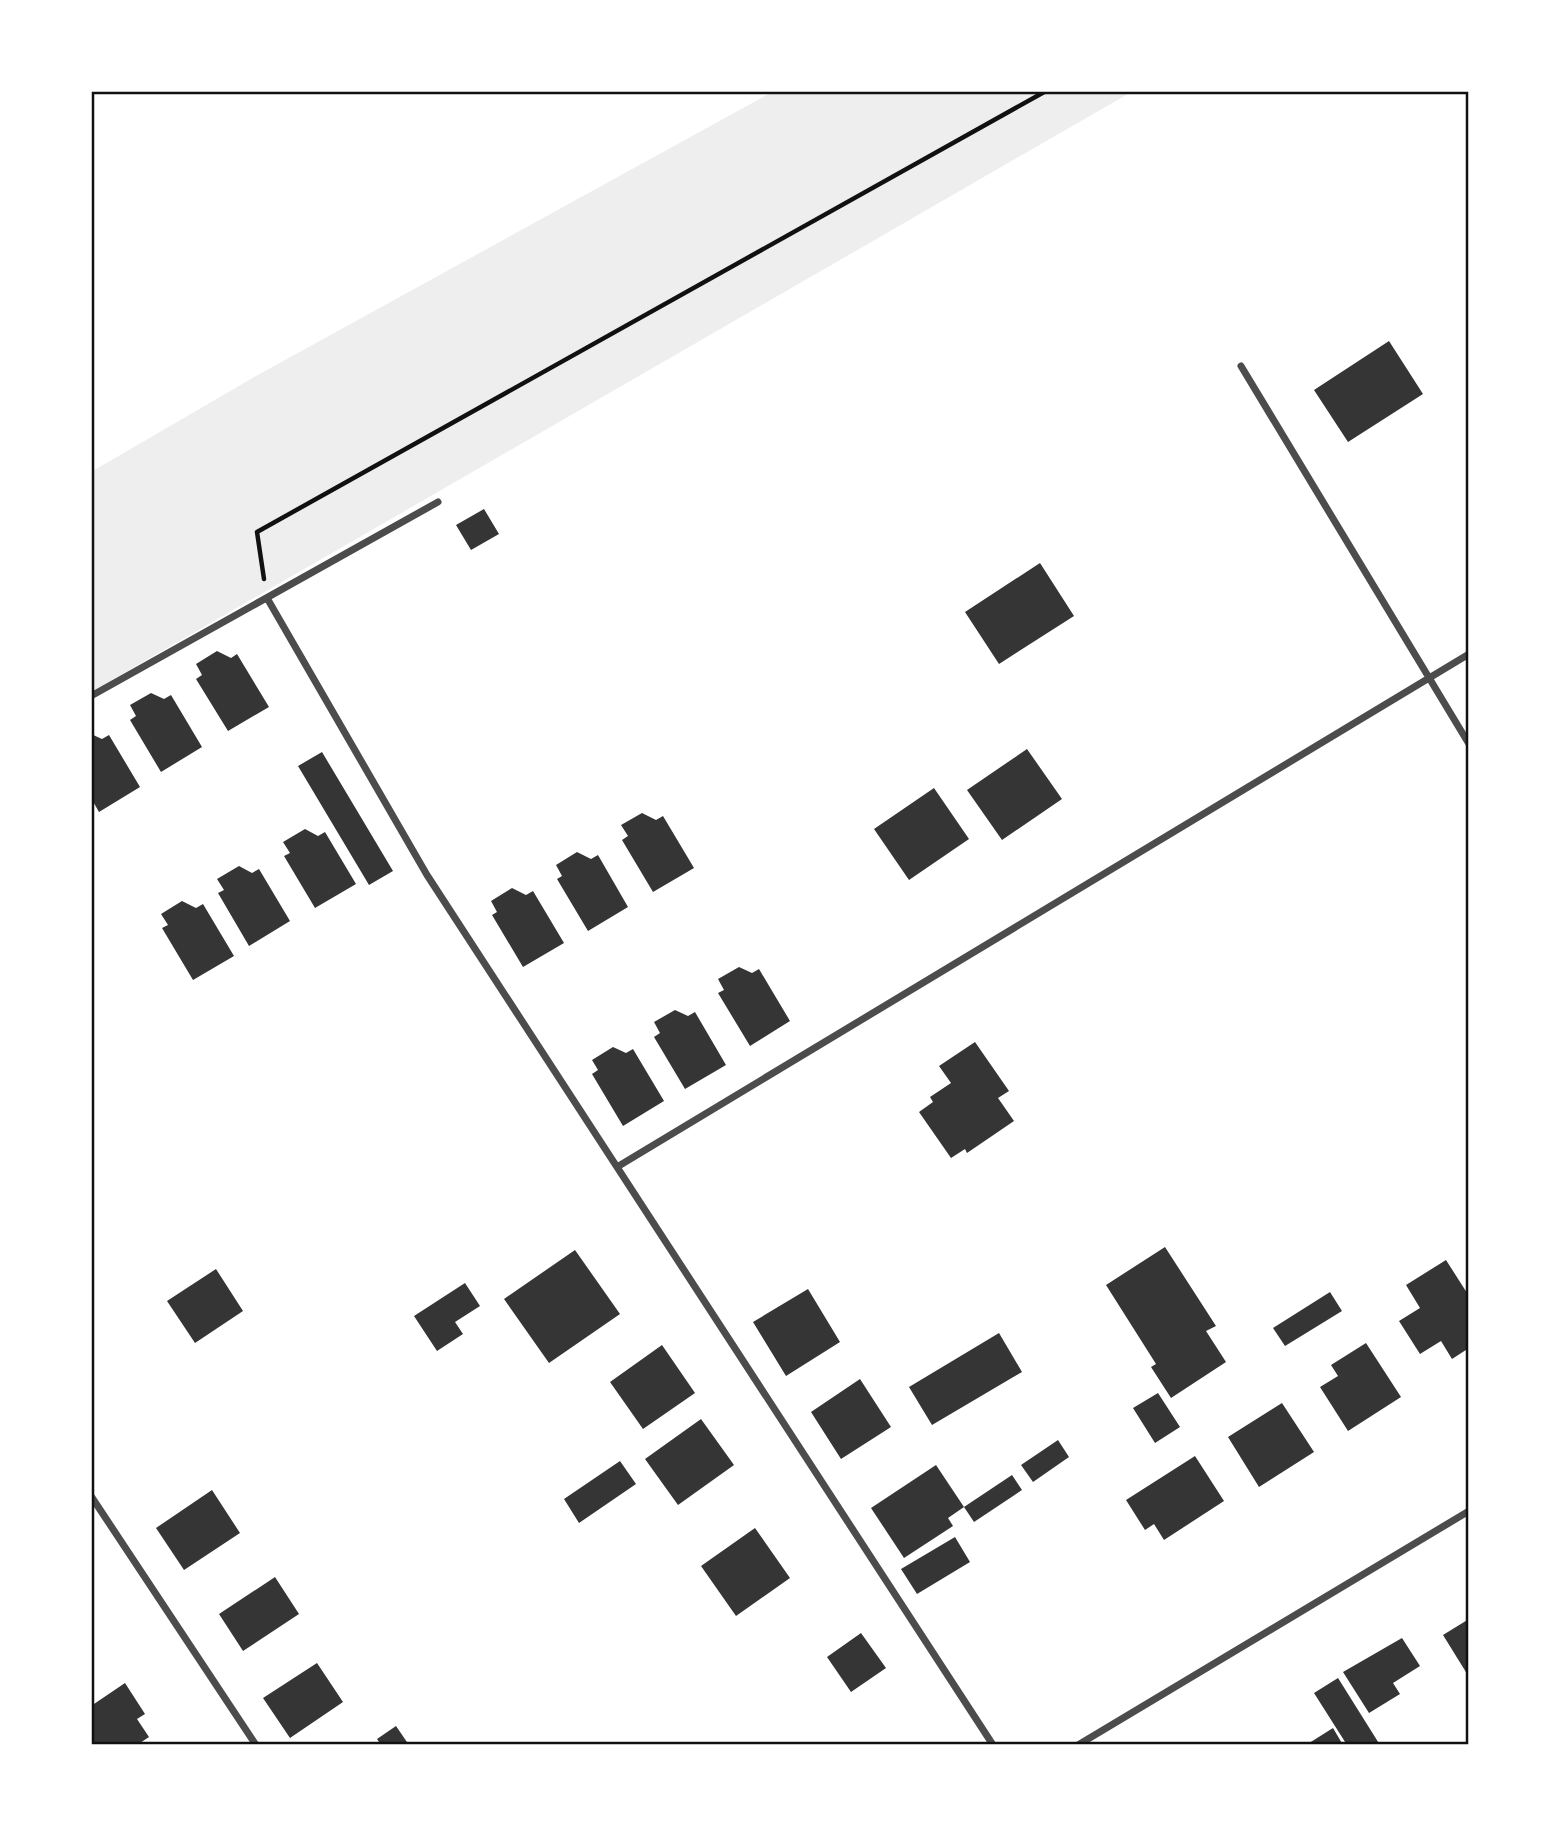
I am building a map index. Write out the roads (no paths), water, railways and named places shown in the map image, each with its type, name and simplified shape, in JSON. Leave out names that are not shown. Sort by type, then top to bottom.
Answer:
[{"type":"street","points":[[1241,366],[1469,744]]},
{"type":"street","points":[[91,696],[438,502]]},
{"type":"street","points":[[267,598],[427,875],[993,1745]]},
{"type":"street","points":[[617,1167],[1469,654]]},
{"type":"street","points":[[91,1496],[256,1745]]},
{"type":"street","points":[[1078,1745],[1469,1511]]}]
